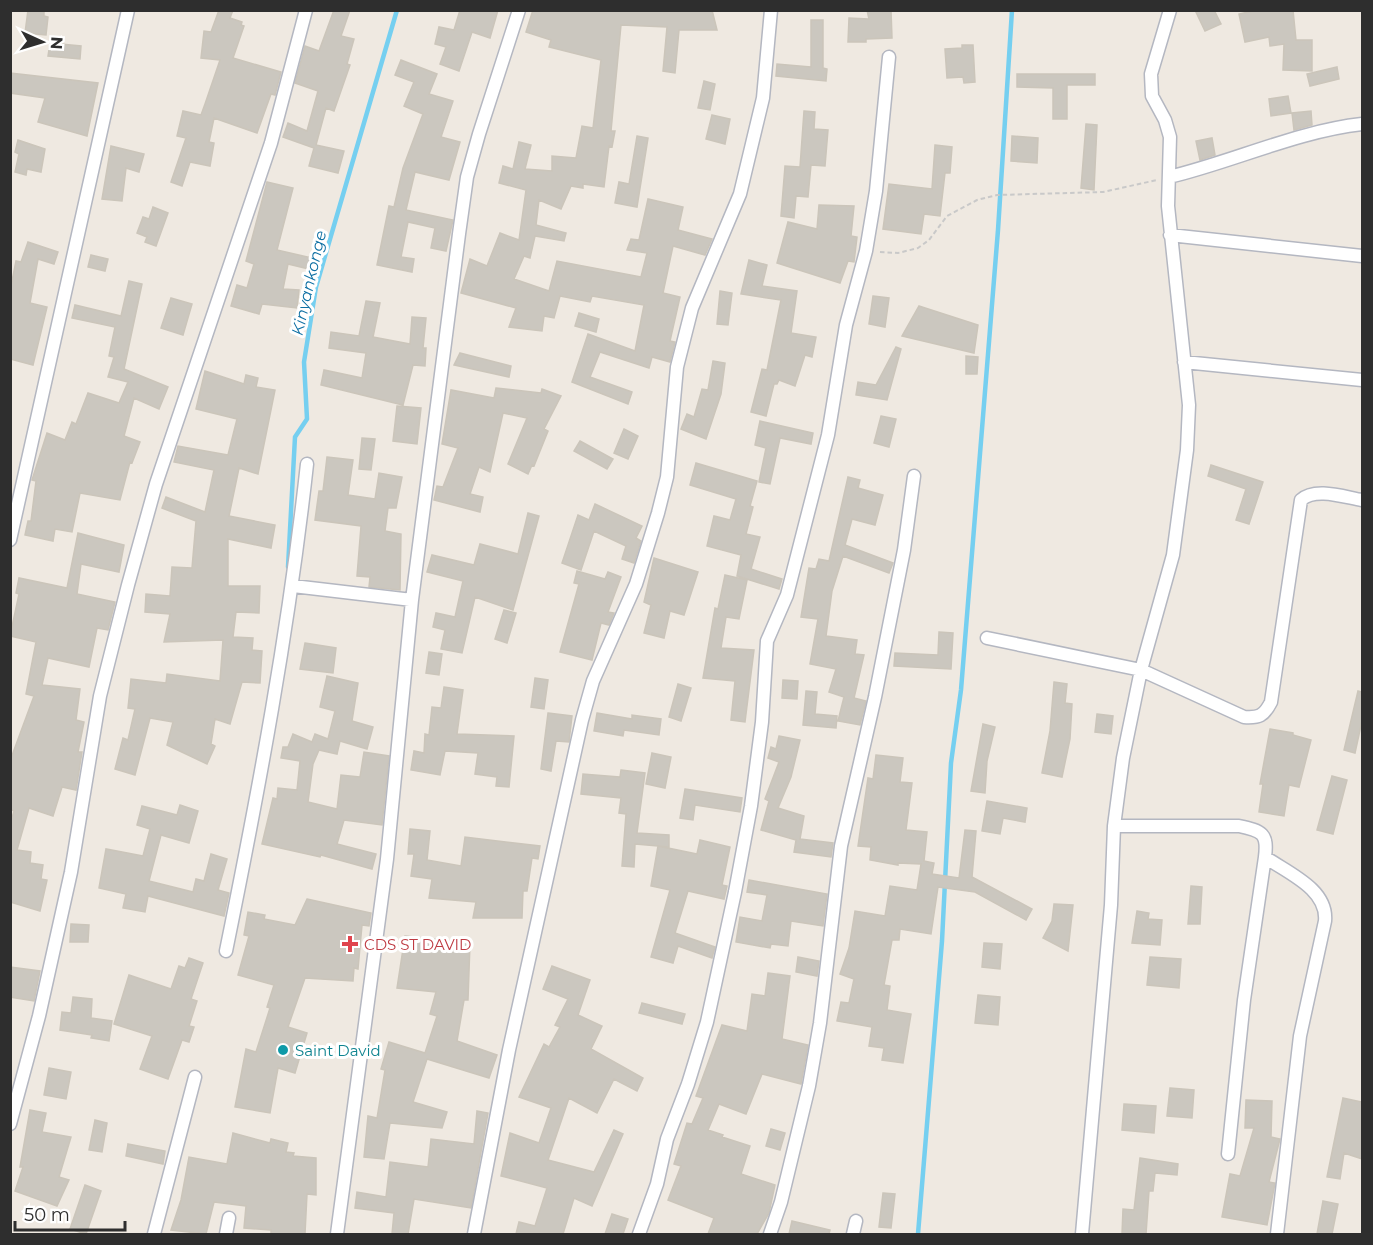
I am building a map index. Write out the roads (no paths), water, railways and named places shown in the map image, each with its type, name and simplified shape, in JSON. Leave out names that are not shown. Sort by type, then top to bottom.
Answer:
[{"type":"street","points":[[10,540],[128,10]]},
{"type":"street","points":[[10,1124],[39,1016],[71,872],[100,696],[128,585],[163,463],[271,143],[306,10]]},
{"type":"street","points":[[337,1234],[387,859],[412,600],[468,177],[519,10]]},
{"type":"street","points":[[474,1234],[509,1050],[582,720],[593,681],[636,584],[658,513],[671,445],[677,367],[692,308],[740,194],[763,98],[771,10]]},
{"type":"street","points":[[1082,1234],[1111,905],[1114,826],[1126,736],[1141,670],[1173,555],[1187,450],[1189,405],[1170,235],[1168,177],[1170,137],[1165,120],[1152,96],[1151,74],[1170,10]]},
{"type":"street","points":[[639,1234],[657,1184],[667,1139],[688,1084],[707,1022],[751,806],[762,722],[767,641],[787,595],[808,519],[828,435],[846,325],[866,251],[876,191],[889,57]]},
{"type":"street","points":[[1168,177],[1208,168],[1289,141],[1344,126],[1362,124]]},
{"type":"street","points":[[1170,235],[1362,256]]},
{"type":"street","points":[[1184,362],[1362,381]]},
{"type":"street","points":[[226,951],[260,788],[293,586],[307,464]]},
{"type":"street","points":[[770,1234],[781,1202],[809,1086],[820,1023],[841,846],[875,697],[904,550],[914,476]]},
{"type":"street","points":[[987,638],[1141,670],[1244,717],[1258,718],[1266,713],[1271,702],[1301,500],[1308,494],[1317,494],[1362,500]]},
{"type":"street","points":[[293,586],[412,600]]},
{"type":"street","points":[[1114,826],[1239,826],[1262,833],[1267,841],[1244,1000],[1228,1154]]},
{"type":"street","points":[[1265,857],[1317,893],[1326,910],[1299,1036],[1278,1234]]},
{"type":"street","points":[[154,1234],[195,1077]]},
{"type":"street","points":[[226,1234],[229,1218]]},
{"type":"street","points":[[853,1234],[855,1221]]},
{"type":"waterway","name":"Kinyankonge","points":[[288,567],[295,437],[307,419],[304,362],[316,287],[397,10]]},
{"type":"waterway","points":[[918,1234],[942,941],[951,763],[961,690],[998,230],[1012,10]]},
{"type":"place","name":"CDS ST DAVID","points":[[350,944]]},
{"type":"place","name":"Saint David","points":[[283,1050]]}]
